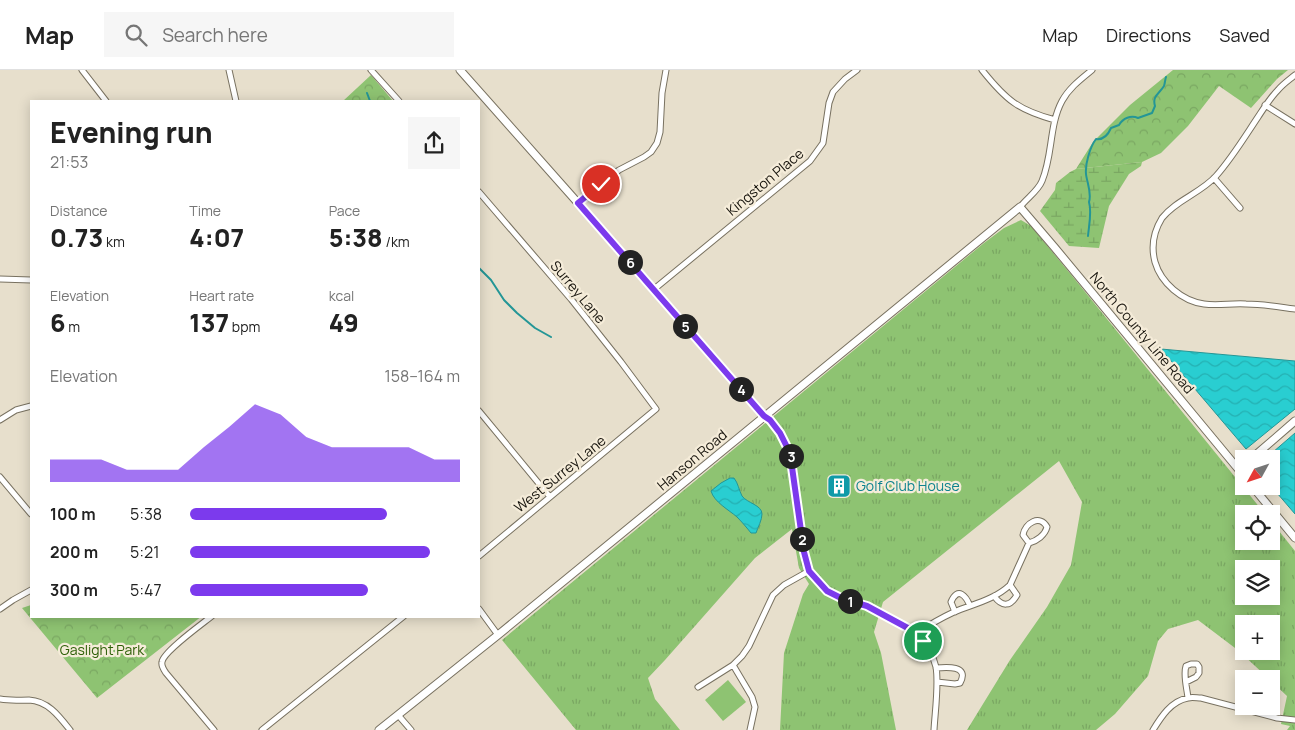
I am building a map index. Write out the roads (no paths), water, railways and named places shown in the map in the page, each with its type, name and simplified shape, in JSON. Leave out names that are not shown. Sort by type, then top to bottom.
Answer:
[{"type":"street","points":[[82,70],[105,100]]},
{"type":"street","points":[[229,70],[236,100]]},
{"type":"street","points":[[371,70],[398,100]]},
{"type":"street","points":[[460,70],[780,433],[790,453],[804,552],[809,571],[827,591],[843,599],[867,606],[917,633],[926,644],[936,668],[934,730]]},
{"type":"street","points":[[578,203],[619,170],[651,152],[657,144],[660,132],[662,93],[666,70]]},
{"type":"street","name":"Kingston Place","points":[[653,290],[810,161],[823,143],[828,104],[833,92],[845,78],[857,70]]},
{"type":"street","points":[[982,70],[1002,94],[1012,102],[1035,114],[1055,120]]},
{"type":"street","points":[[1020,207],[1039,188],[1042,182],[1047,168],[1055,120],[1063,100],[1076,84],[1092,70]]},
{"type":"street","points":[[1295,75],[1278,90],[1231,158],[1214,178],[1168,213],[1158,226],[1154,236],[1153,255],[1165,281],[1187,299],[1196,303],[1215,305],[1273,305],[1295,309]]},
{"type":"street","points":[[1266,106],[1295,124]]},
{"type":"street","points":[[1214,178],[1240,208]]},
{"type":"street","name":"Surrey Lane","points":[[480,193],[571,299],[656,409]]},
{"type":"street","name":"Hanson Road","points":[[378,730],[498,635],[1020,207]]},
{"type":"street","name":"North County Line Road","points":[[1020,207],[1235,460]]},
{"type":"street","points":[[0,279],[30,280]]},
{"type":"street","points":[[0,420],[16,410],[30,406]]},
{"type":"street","name":"West Surrey Lane","points":[[480,555],[656,409]]},
{"type":"street","points":[[480,412],[550,496]]},
{"type":"street","points":[[1261,450],[1295,421]]},
{"type":"street","points":[[0,477],[30,513]]},
{"type":"street","points":[[1259,495],[1295,538]]},
{"type":"street","points":[[917,633],[933,622],[994,596],[1010,585],[1029,544],[1045,532],[1047,527],[1045,523],[1034,520],[1024,530],[1023,535],[1029,544]]},
{"type":"street","points":[[698,687],[733,666],[749,646],[773,595],[784,585],[809,571]]},
{"type":"street","points":[[994,596],[999,602],[1007,604],[1016,595],[1010,585]]},
{"type":"street","points":[[0,609],[30,591]]},
{"type":"street","points":[[955,612],[951,602],[956,594],[966,596],[970,606]]},
{"type":"street","points":[[480,610],[498,635]]},
{"type":"street","points":[[210,618],[166,653],[162,666],[214,730]]},
{"type":"street","points":[[262,730],[402,618]]},
{"type":"street","points":[[733,666],[756,707],[750,730]]},
{"type":"street","points":[[936,668],[958,669],[961,671],[962,676],[960,683],[936,682]]},
{"type":"street","points":[[1186,682],[1188,698]]},
{"type":"street","points":[[1153,730],[1161,716],[1169,708],[1188,698],[1201,698],[1277,718],[1295,720]]},
{"type":"street","points":[[0,699],[41,702],[50,707],[70,730]]},
{"type":"street","points":[[398,715],[411,730]]},
{"type":"water","points":[[1161,349],[1295,361],[1295,409],[1246,449]]},
{"type":"water","points":[[1295,433],[1295,514],[1279,495],[1280,450],[1275,450]]},
{"type":"water","points":[[730,478],[734,478],[737,482],[744,498],[760,508],[762,514],[756,533],[751,533],[737,517],[718,502],[711,491]]},
{"type":"waterway","points":[[1088,236],[1090,195],[1086,170],[1092,146],[1096,139],[1101,139],[1111,128],[1119,125],[1125,119],[1130,117],[1138,118],[1152,113],[1155,106],[1155,97],[1164,86],[1166,77]]},
{"type":"waterway","points":[[367,93],[370,100]]},
{"type":"waterway","points":[[480,269],[491,280],[504,300],[517,313],[535,328],[551,337]]},
{"type":"place","name":"Golf Club House","points":[[839,486]]},
{"type":"park label","name":"Gaslight Park","points":[[102,650]]}]
